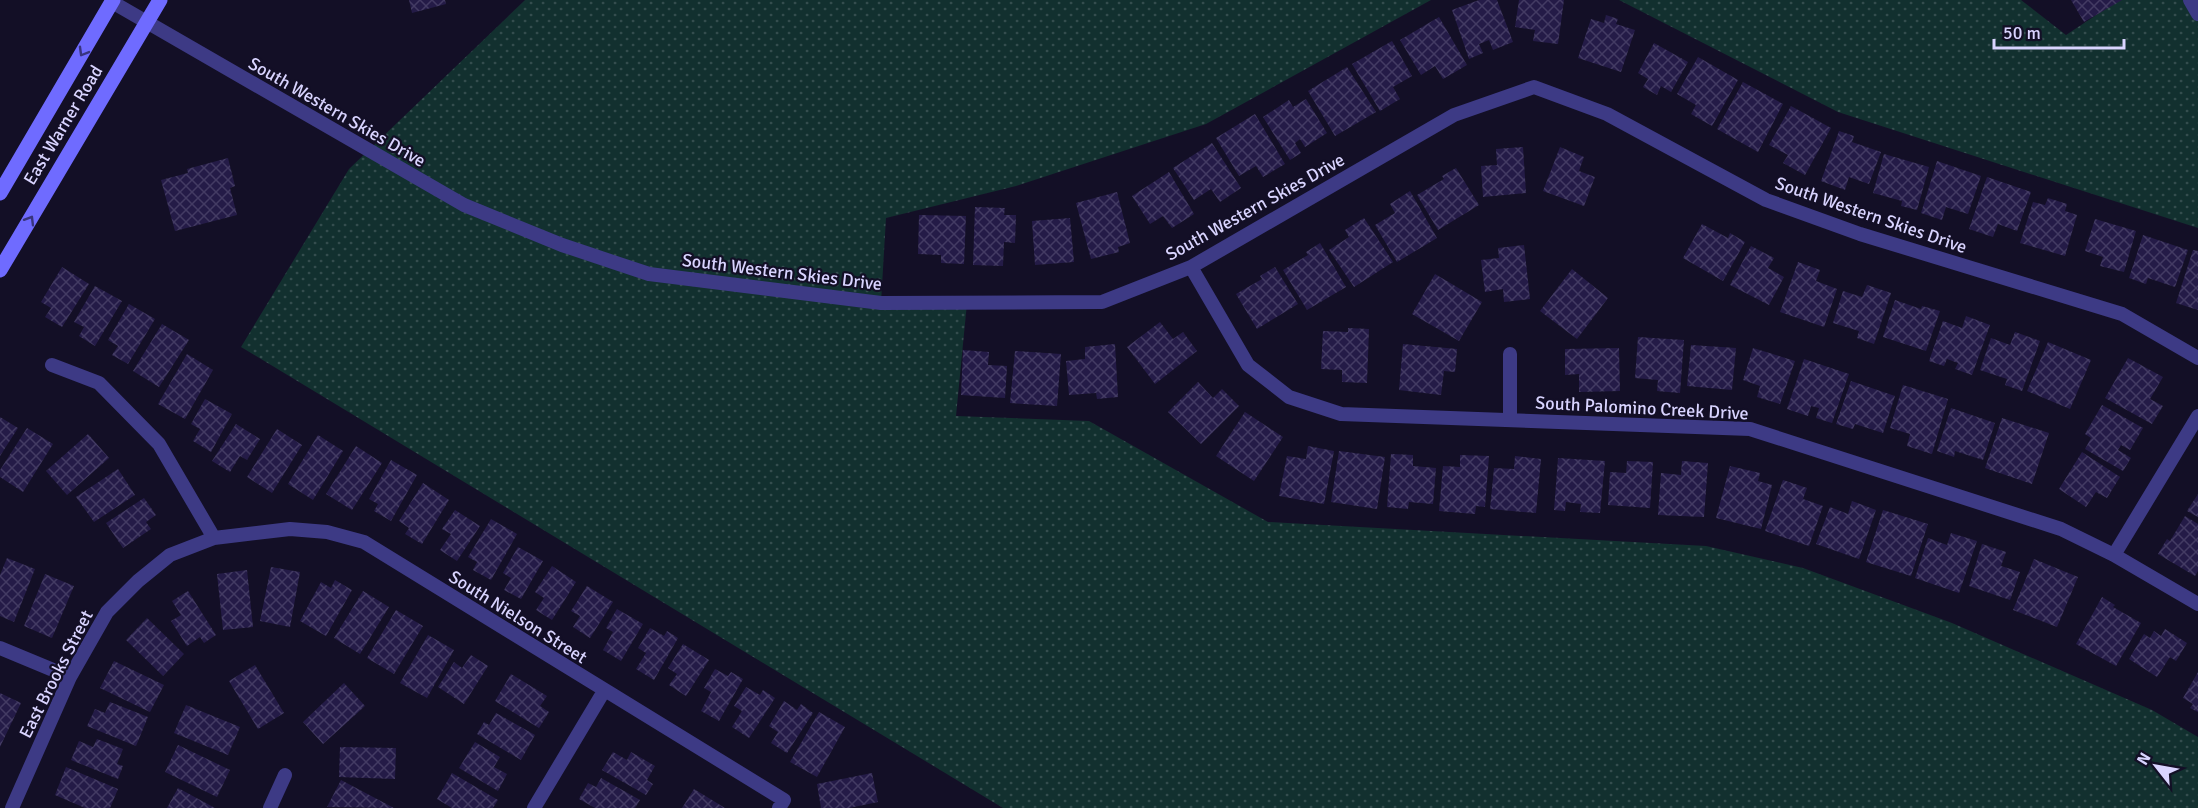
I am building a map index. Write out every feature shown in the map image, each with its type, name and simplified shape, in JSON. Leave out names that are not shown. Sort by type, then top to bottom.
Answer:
[{"type":"main road","name":"East Warner Road","points":[[0,270],[160,0]]},
{"type":"main road","name":"East Warner Road","points":[[0,193],[113,1]]},
{"type":"street","points":[[2190,0],[2198,14]]},
{"type":"street","name":"South Western Skies Drive","points":[[113,1],[146,23],[464,205],[562,245],[649,274],[881,303],[1102,302],[1191,267],[1454,115],[1534,87],[1607,114],[1766,200],[1860,234],[2122,314],[2198,358]]},
{"type":"street","name":"South Palomino Creek Drive","points":[[1191,267],[1248,365],[1289,397],[1341,414],[1750,429],[2061,529],[2114,555],[2198,604]]},
{"type":"street","points":[[1510,354],[1510,420]]},
{"type":"street","points":[[52,365],[99,383],[159,444],[214,538]]},
{"type":"street","points":[[2114,555],[2198,416]]},
{"type":"street","name":"South Nielson Street","points":[[214,538],[290,529],[327,532],[364,542],[781,804]]},
{"type":"street","name":"East Brooks Street","points":[[12,808],[70,677],[107,612],[138,581],[170,555],[214,538]]},
{"type":"street","points":[[0,648],[70,677]]},
{"type":"street","points":[[534,808],[604,691]]},
{"type":"street","points":[[270,808],[285,775]]},
{"type":"green space","points":[[525,0],[1431,0],[1206,124],[1016,186],[886,218],[881,303],[967,303],[956,416],[1089,421],[1268,522],[1706,546],[1803,568],[1952,623],[2152,710],[2198,737],[2198,808],[1003,808],[241,347],[349,169]]},
{"type":"green space","points":[[1619,0],[2021,0],[2066,35],[2119,0],[2198,0],[2198,228],[1838,112]]},
{"type":"building","points":[[409,0],[445,0],[446,4],[412,13]]},
{"type":"building","points":[[1479,0],[1497,0],[1513,42],[1493,50],[1489,40],[1479,44],[1483,53],[1469,59],[1452,10]]},
{"type":"building","points":[[1519,0],[1564,0],[1558,44],[1533,41],[1535,30],[1515,27]]},
{"type":"building","points":[[2071,0],[2122,0],[2084,22]]},
{"type":"building","points":[[1606,15],[1618,19],[1616,24],[1635,30],[1621,72],[1578,58],[1591,19],[1604,23]]},
{"type":"building","points":[[1439,17],[1467,65],[1443,79],[1435,66],[1421,75],[1400,40]]},
{"type":"building","points":[[1392,41],[1412,76],[1393,87],[1400,99],[1380,111],[1352,64]]},
{"type":"building","points":[[1654,43],[1688,62],[1671,92],[1661,86],[1657,95],[1643,87],[1648,79],[1638,73]]},
{"type":"building","points":[[1698,57],[1738,80],[1712,126],[1691,114],[1696,105],[1677,94]]},
{"type":"building","points":[[1347,67],[1376,112],[1335,136],[1308,91]]},
{"type":"building","points":[[1743,82],[1783,104],[1758,152],[1717,129]]},
{"type":"building","points":[[1306,99],[1327,133],[1305,147],[1300,139],[1295,143],[1301,153],[1290,160],[1263,117],[1289,100],[1293,107]]},
{"type":"building","points":[[1791,106],[1831,128],[1805,175],[1783,163],[1788,155],[1769,145]]},
{"type":"building","points":[[1255,114],[1285,164],[1263,177],[1256,166],[1239,176],[1216,138]]},
{"type":"building","points":[[1839,131],[1854,136],[1852,142],[1881,152],[1869,184],[1849,177],[1845,190],[1821,181]]},
{"type":"building","points":[[1212,143],[1241,188],[1220,202],[1211,189],[1194,200],[1173,168]]},
{"type":"building","points":[[1523,147],[1526,193],[1483,197],[1481,166],[1497,165],[1496,149]]},
{"type":"building","points":[[1560,147],[1584,157],[1579,171],[1595,177],[1584,206],[1543,191]]},
{"type":"building","points":[[1884,154],[1929,167],[1917,210],[1901,206],[1902,201],[1873,193]]},
{"type":"building","points":[[228,158],[235,186],[230,188],[237,215],[175,231],[161,180],[188,173],[187,169]]},
{"type":"building","points":[[1937,161],[1981,176],[1968,214],[1946,207],[1942,220],[1921,213]]},
{"type":"building","points":[[1456,168],[1479,205],[1438,230],[1417,195],[1444,179],[1442,176]]},
{"type":"building","points":[[1169,172],[1194,214],[1172,228],[1163,216],[1150,224],[1132,196]]},
{"type":"building","points":[[1987,177],[2031,192],[2017,231],[1998,224],[1993,237],[1969,229]]},
{"type":"building","points":[[1410,191],[1437,238],[1397,262],[1375,225],[1395,213],[1390,204]]},
{"type":"building","points":[[1117,192],[1130,243],[1118,247],[1119,252],[1091,259],[1076,203]]},
{"type":"building","points":[[2048,198],[2067,204],[2065,211],[2077,215],[2065,256],[2020,243],[2033,202],[2045,205]]},
{"type":"building","points":[[975,207],[1005,208],[1004,215],[1016,215],[1015,243],[1004,242],[1003,266],[973,265]]},
{"type":"building","points":[[919,215],[966,216],[964,264],[941,263],[941,255],[918,254]]},
{"type":"building","points":[[1070,218],[1074,262],[1035,265],[1032,221]]},
{"type":"building","points":[[1364,218],[1393,262],[1354,287],[1329,250],[1349,237],[1345,230]]},
{"type":"building","points":[[2095,219],[2136,231],[2124,272],[2100,266],[2103,257],[2085,251]]},
{"type":"building","points":[[1702,224],[1728,238],[1730,233],[1745,242],[1723,281],[1683,258]]},
{"type":"building","points":[[2143,235],[2188,250],[2175,287],[2148,278],[2146,284],[2129,278]]},
{"type":"building","points":[[1320,243],[1346,287],[1307,310],[1283,270],[1308,255],[1306,252]]},
{"type":"building","points":[[1524,245],[1530,299],[1504,302],[1503,289],[1485,292],[1481,260],[1499,258],[1498,248]]},
{"type":"building","points":[[1751,246],[1774,258],[1768,268],[1784,277],[1769,305],[1730,285]]},
{"type":"building","points":[[2193,250],[2198,251],[2198,310],[2176,303]]},
{"type":"building","points":[[1798,262],[1820,270],[1816,281],[1837,289],[1824,327],[1780,312]]},
{"type":"building","points":[[62,267],[89,284],[62,327],[45,317],[51,308],[41,302]]},
{"type":"building","points":[[1275,267],[1298,304],[1257,329],[1236,294],[1262,279],[1260,276]]},
{"type":"building","points":[[1572,269],[1608,298],[1577,339],[1540,311]]},
{"type":"building","points":[[1435,274],[1482,302],[1459,341],[1412,314]]},
{"type":"building","points":[[1867,285],[1891,293],[1874,344],[1857,338],[1859,331],[1833,323],[1843,291],[1862,297]]},
{"type":"building","points":[[95,286],[122,301],[95,346],[79,336],[84,327],[74,322]]},
{"type":"building","points":[[1895,300],[1921,309],[1922,306],[1940,311],[1926,351],[1883,337]]},
{"type":"building","points":[[129,304],[155,319],[128,364],[112,355],[118,346],[108,340]]},
{"type":"building","points":[[1966,316],[1990,325],[1972,375],[1955,369],[1958,363],[1947,359],[1944,366],[1929,361],[1943,321],[1962,328]]},
{"type":"building","points":[[1160,322],[1173,339],[1183,332],[1197,351],[1155,384],[1127,347]]},
{"type":"building","points":[[162,324],[189,340],[159,387],[133,371]]},
{"type":"building","points":[[1348,328],[1369,329],[1367,383],[1342,382],[1342,370],[1321,369],[1323,331],[1348,332]]},
{"type":"building","points":[[2015,332],[2040,341],[2022,391],[2005,385],[2007,379],[1980,370],[1991,338],[2010,345]]},
{"type":"building","points":[[1638,337],[1684,340],[1680,393],[1657,391],[1658,380],[1635,378]]},
{"type":"building","points":[[2048,342],[2091,360],[2070,409],[2027,391]]},
{"type":"building","points":[[1115,344],[1118,397],[1097,399],[1096,393],[1069,395],[1066,361],[1085,359],[1085,347]]},
{"type":"building","points":[[1403,344],[1457,349],[1455,372],[1444,371],[1441,395],[1399,390]]},
{"type":"building","points":[[1691,345],[1736,348],[1732,390],[1687,386]]},
{"type":"building","points":[[1619,348],[1620,391],[1579,392],[1579,374],[1565,375],[1565,349]]},
{"type":"building","points":[[1753,348],[1795,361],[1780,404],[1757,397],[1760,386],[1743,380]]},
{"type":"building","points":[[963,350],[989,352],[988,365],[1007,366],[1005,398],[961,395]]},
{"type":"building","points":[[1015,351],[1061,354],[1057,406],[1010,403]]},
{"type":"building","points":[[187,354],[213,370],[185,419],[158,404]]},
{"type":"building","points":[[2128,358],[2163,377],[2150,399],[2163,406],[2152,424],[2105,398]]},
{"type":"building","points":[[1804,359],[1849,374],[1832,423],[1816,418],[1819,408],[1811,406],[1808,416],[1787,409]]},
{"type":"building","points":[[1851,381],[1895,396],[1883,433],[1855,424],[1853,429],[1836,424]]},
{"type":"building","points":[[1198,382],[1213,398],[1222,389],[1239,406],[1201,444],[1168,412]]},
{"type":"building","points":[[1903,385],[1948,399],[1932,454],[1907,446],[1910,434],[1890,428]]},
{"type":"building","points":[[205,399],[232,414],[211,452],[193,441],[200,429],[191,424]]},
{"type":"building","points":[[2102,405],[2143,428],[2130,450],[2121,445],[2118,450],[2131,458],[2123,471],[2085,449],[2091,438],[2085,434]]},
{"type":"building","points":[[1951,408],[1995,423],[1983,460],[1955,451],[1954,457],[1937,451]]},
{"type":"building","points":[[1245,412],[1283,437],[1254,481],[1216,456]]},
{"type":"building","points":[[0,417],[18,428],[0,456]]},
{"type":"building","points":[[2002,418],[2049,433],[2032,484],[1985,468]]},
{"type":"building","points":[[236,424],[260,439],[247,460],[240,456],[230,472],[212,461]]},
{"type":"building","points":[[27,428],[53,444],[23,492],[0,477],[0,470]]},
{"type":"building","points":[[277,429],[302,445],[272,493],[247,477]]},
{"type":"building","points":[[88,434],[109,458],[67,495],[46,471]]},
{"type":"building","points":[[318,435],[343,451],[313,500],[288,484]]},
{"type":"building","points":[[356,446],[382,463],[352,510],[326,494]]},
{"type":"building","points":[[1308,446],[1334,451],[1324,504],[1279,496],[1287,456],[1306,459]]},
{"type":"building","points":[[1339,451],[1385,457],[1377,509],[1331,502]]},
{"type":"building","points":[[2082,452],[2120,477],[2107,498],[2096,492],[2086,507],[2059,489]]},
{"type":"building","points":[[1391,454],[1413,455],[1413,466],[1436,468],[1433,504],[1409,502],[1408,509],[1387,507]]},
{"type":"building","points":[[1460,455],[1489,456],[1485,507],[1476,506],[1475,514],[1439,511],[1443,466],[1460,467]]},
{"type":"building","points":[[1515,456],[1541,459],[1536,513],[1490,509],[1494,468],[1514,469]]},
{"type":"building","points":[[1558,458],[1605,461],[1600,513],[1580,512],[1581,504],[1566,502],[1565,511],[1554,510]]},
{"type":"building","points":[[391,460],[417,475],[391,521],[374,511],[378,504],[369,499]]},
{"type":"building","points":[[1627,461],[1653,462],[1650,508],[1608,505],[1610,472],[1626,473]]},
{"type":"building","points":[[1682,461],[1708,463],[1704,517],[1658,515],[1661,473],[1681,475]]},
{"type":"building","points":[[1730,466],[1760,473],[1758,481],[1772,485],[1761,529],[1716,518]]},
{"type":"building","points":[[118,469],[135,495],[94,522],[76,497]]},
{"type":"building","points":[[1783,480],[1807,488],[1803,499],[1823,506],[1809,546],[1765,531]]},
{"type":"building","points":[[423,483],[449,500],[422,544],[405,534],[409,528],[399,521]]},
{"type":"building","points":[[2198,494],[2198,517],[2187,511]]},
{"type":"building","points":[[144,498],[156,515],[146,522],[151,529],[123,548],[106,523]]},
{"type":"building","points":[[1852,501],[1876,510],[1859,559],[1816,544],[1830,507],[1848,514]]},
{"type":"building","points":[[455,510],[480,526],[457,561],[440,550],[451,534],[442,529]]},
{"type":"building","points":[[1883,510],[1928,524],[1911,576],[1866,562]]},
{"type":"building","points":[[2185,516],[2198,524],[2198,571],[2195,576],[2158,554],[2167,539],[2170,541]]},
{"type":"building","points":[[491,519],[517,534],[491,580],[473,570],[477,562],[468,557]]},
{"type":"building","points":[[1951,533],[1977,541],[1959,593],[1915,578],[1928,538],[1947,545]]},
{"type":"building","points":[[1982,544],[2006,552],[2001,566],[2020,572],[2010,600],[1969,586]]},
{"type":"building","points":[[518,547],[543,561],[521,599],[504,590],[511,578],[503,573]]},
{"type":"building","points":[[7,558],[35,569],[14,622],[0,616],[0,575]]},
{"type":"building","points":[[2034,559],[2078,577],[2057,627],[2013,610]]},
{"type":"building","points":[[552,566],[576,582],[552,620],[536,610],[544,598],[535,592]]},
{"type":"building","points":[[271,567],[300,572],[290,627],[260,621]]},
{"type":"building","points":[[247,570],[253,627],[223,630],[217,574]]},
{"type":"building","points":[[45,574],[74,586],[52,638],[24,626]]},
{"type":"building","points":[[335,580],[352,590],[326,636],[300,621],[321,582],[331,588]]},
{"type":"building","points":[[587,586],[613,602],[590,638],[573,627],[580,616],[571,611]]},
{"type":"building","points":[[188,591],[216,635],[204,643],[200,637],[187,646],[171,621],[181,615],[172,601]]},
{"type":"building","points":[[363,591],[389,607],[360,654],[334,638]]},
{"type":"building","points":[[2102,597],[2115,605],[2113,607],[2141,623],[2116,666],[2076,644]]},
{"type":"building","points":[[617,609],[643,624],[621,661],[603,650],[613,632],[606,628]]},
{"type":"building","points":[[396,610],[423,626],[394,674],[367,658]]},
{"type":"building","points":[[147,618],[184,654],[163,676],[126,640]]},
{"type":"building","points":[[650,628],[664,636],[667,631],[678,638],[654,680],[636,669],[646,653],[638,648]]},
{"type":"building","points":[[2165,629],[2187,643],[2176,661],[2170,657],[2157,677],[2129,659],[2144,634],[2150,638],[2154,631],[2161,636]]},
{"type":"building","points":[[428,635],[454,650],[427,698],[400,683]]},
{"type":"building","points":[[683,644],[709,660],[686,696],[669,685],[677,674],[668,668]]},
{"type":"building","points":[[471,655],[488,666],[464,704],[438,687],[454,662],[462,668]]},
{"type":"building","points":[[114,661],[164,685],[150,712],[100,688]]},
{"type":"building","points":[[255,665],[284,713],[258,729],[229,681]]},
{"type":"building","points":[[715,669],[728,676],[731,672],[743,679],[719,721],[701,711],[711,692],[704,688]]},
{"type":"building","points":[[2198,672],[2198,712],[2190,708],[2193,704],[2183,698]]},
{"type":"building","points":[[511,674],[547,696],[540,706],[549,712],[539,728],[495,701]]},
{"type":"building","points":[[344,683],[365,706],[323,744],[303,722]]},
{"type":"building","points":[[746,687],[760,695],[763,690],[775,698],[749,738],[732,727],[742,711],[734,706]]},
{"type":"building","points":[[0,693],[21,703],[0,747]]},
{"type":"building","points":[[784,701],[797,710],[801,704],[813,713],[787,753],[771,743],[778,732],[769,726]]},
{"type":"building","points":[[110,702],[148,717],[136,746],[87,726],[95,709],[105,713]]},
{"type":"building","points":[[186,705],[240,727],[228,755],[174,733]]},
{"type":"building","points":[[819,712],[845,727],[817,777],[790,762]]},
{"type":"building","points":[[496,713],[535,735],[521,760],[477,734],[484,722],[489,725]]},
{"type":"building","points":[[97,739],[123,749],[117,764],[123,766],[118,779],[71,760],[79,741],[93,747]]},
{"type":"building","points":[[475,742],[500,757],[494,767],[507,774],[498,791],[459,768]]},
{"type":"building","points":[[178,745],[230,770],[217,797],[165,772]]},
{"type":"building","points":[[340,747],[396,748],[395,779],[339,777]]},
{"type":"building","points":[[613,752],[627,760],[631,752],[655,766],[647,780],[653,784],[646,795],[602,770]]},
{"type":"building","points":[[66,767],[118,789],[110,808],[85,808],[55,795]]},
{"type":"building","points":[[452,773],[498,800],[493,808],[452,808],[437,799]]},
{"type":"building","points":[[872,773],[878,802],[849,808],[821,808],[817,784]]},
{"type":"building","points":[[601,778],[640,800],[635,808],[595,808],[579,799],[588,783],[596,787]]},
{"type":"building","points":[[341,780],[394,808],[327,807]]},
{"type":"building","points":[[178,788],[215,808],[167,808]]},
{"type":"building","points":[[694,789],[725,808],[682,808]]}]
